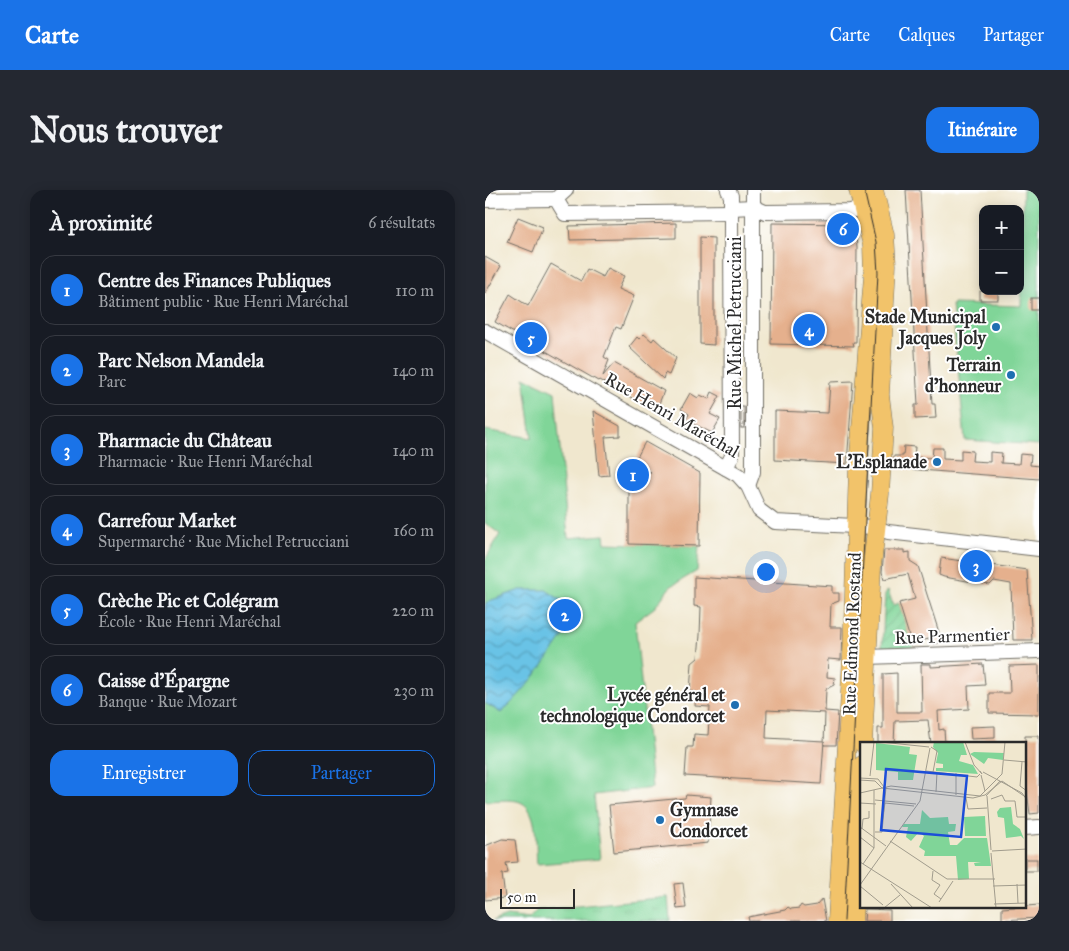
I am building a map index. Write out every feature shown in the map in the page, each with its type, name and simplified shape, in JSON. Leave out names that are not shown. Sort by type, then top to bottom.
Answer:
[{"type":"main road","points":[[858,190],[872,201]]},
{"type":"main road","name":"Rue Edmond Rostand","points":[[837,921],[852,656],[856,568],[855,526],[873,267],[872,201]]},
{"type":"main road","name":"Rue Edmond Rostand","points":[[863,742],[872,566],[877,528],[884,428],[880,395],[887,265],[885,234],[872,201]]},
{"type":"main road","points":[[853,921],[860,838]]},
{"type":"street","name":"Rue Michel Petrucciani","points":[[726,468],[732,452],[731,196],[728,190]]},
{"type":"street","name":"Rue Michel Petrucciani","points":[[747,486],[753,472],[753,190]]},
{"type":"street","points":[[485,200],[561,194],[565,214],[731,210],[754,207],[765,212],[872,201]]},
{"type":"street","name":"Rue Henri Maréchal","points":[[485,331],[726,468],[747,486],[759,510],[775,522],[877,528],[888,532],[1039,549]]},
{"type":"street","points":[[732,452],[737,456],[753,457]]},
{"type":"street","name":"Rue Parmentier","points":[[867,657],[1039,651]]},
{"type":"green space","name":"Stade Municipal Jacques Joly","points":[[1023,190],[1039,190],[1039,445],[965,440],[952,304],[1021,306],[1021,295],[1024,295]]},
{"type":"green space","points":[[524,377],[555,392],[568,538],[604,535],[605,543],[699,546],[697,571],[670,587],[655,607],[635,622],[652,788],[594,795],[600,859],[537,864],[535,828],[530,810],[524,804],[517,801],[485,801],[485,560],[500,534],[485,523],[485,430],[532,438]]},
{"type":"green space","points":[[888,590],[893,605],[899,603],[913,648],[882,648],[885,594]]},
{"type":"green space","points":[[668,897],[670,921],[493,921],[507,916],[529,919],[537,910]]},
{"type":"water","points":[[520,590],[546,590],[579,612],[533,678],[501,713],[485,703],[485,605],[489,601]]},
{"type":"building","points":[[906,190],[920,190],[932,404],[935,404],[936,418],[915,419],[915,405],[918,405]]},
{"type":"building","points":[[518,217],[543,227],[533,252],[507,242]]},
{"type":"building","points":[[676,223],[676,238],[570,240],[569,226]]},
{"type":"building","points":[[772,223],[848,224],[848,227],[854,227],[857,248],[856,342],[853,342],[854,346],[771,344]]},
{"type":"building","points":[[700,237],[714,238],[714,345],[700,344]]},
{"type":"building","points":[[485,257],[501,266],[485,294]]},
{"type":"building","points":[[551,264],[581,281],[587,269],[603,277],[608,268],[624,276],[618,289],[634,296],[621,329],[616,327],[604,357],[609,360],[603,376],[614,363],[664,391],[656,411],[598,381],[495,322],[510,294],[528,306]]},
{"type":"building","points":[[980,295],[998,295],[998,300],[980,300]]},
{"type":"building","points":[[1031,298],[1039,298],[1039,310],[1031,310]]},
{"type":"building","points":[[644,334],[652,341],[654,338],[676,358],[669,375],[665,373],[663,379],[629,347],[637,337],[639,339]]},
{"type":"building","points":[[853,381],[847,464],[775,460],[775,411],[828,413],[830,382]]},
{"type":"building","points":[[712,392],[720,396],[710,414],[720,419],[712,433],[686,420],[689,414],[681,409],[690,393],[698,398],[700,395],[709,399]]},
{"type":"building","points":[[741,407],[744,407],[744,428],[741,428]]},
{"type":"building","points":[[593,411],[620,426],[620,436],[605,437],[609,475],[599,476]]},
{"type":"building","points":[[645,442],[700,473],[699,546],[629,544],[629,473],[651,472],[634,463]]},
{"type":"building","name":"L'Esplanade","points":[[904,446],[915,447],[914,457],[932,458],[933,448],[943,448],[943,459],[961,460],[961,450],[973,451],[972,461],[990,462],[990,452],[1002,453],[1001,463],[1019,464],[1020,454],[1031,455],[1030,465],[1039,466],[1039,479],[893,468],[894,456],[903,456]]},
{"type":"building","points":[[884,550],[904,550],[904,553],[910,552],[910,561],[918,566],[942,642],[934,644],[932,638],[918,642],[910,639],[899,603],[915,599],[908,574],[884,579],[882,572]]},
{"type":"building","points":[[941,558],[1027,570],[1032,640],[1013,640],[1011,584],[994,581],[990,585],[944,577],[939,575]]},
{"type":"building","points":[[694,577],[832,586],[832,593],[839,593],[839,601],[831,604],[830,627],[842,627],[841,660],[828,659],[827,677],[835,678],[834,685],[826,689],[825,711],[838,712],[836,745],[824,745],[825,713],[767,710],[766,738],[824,741],[821,784],[685,776],[687,747],[693,747],[694,734],[708,735],[710,707],[695,706],[696,692],[690,692],[692,663],[698,658],[701,607],[694,606]]},
{"type":"building","points":[[921,664],[931,664],[931,667],[983,664],[985,685],[968,686],[969,709],[938,711],[939,730],[944,729],[945,742],[931,742],[928,720],[895,721],[894,742],[878,742],[878,728],[883,728],[883,674],[897,673],[897,712],[922,712]]},
{"type":"building","points":[[1039,665],[1039,714],[989,713],[989,693],[1010,693],[1009,666]]},
{"type":"building","points":[[995,726],[995,738],[971,739],[970,727]]},
{"type":"building","points":[[1025,736],[1039,736],[1039,813],[1030,814],[1027,791],[1027,742],[1025,742]]},
{"type":"building","name":"Gymnase Condorcet","points":[[686,795],[711,797],[708,843],[614,852],[609,805],[685,798]]},
{"type":"building","points":[[502,839],[515,840],[518,862],[506,863],[508,873],[502,874],[505,898],[485,900],[485,846]]},
{"type":"building","points":[[1027,859],[1037,859],[1037,871],[1027,871]]},
{"type":"building","points":[[683,883],[686,908],[677,909],[674,884]]},
{"type":"building","points":[[822,899],[826,921],[749,921],[748,917],[785,910],[788,907],[791,909],[799,908],[801,905],[804,907],[817,905]]},
{"type":"building","points":[[1039,905],[1039,918],[1002,920],[1002,908],[1027,908],[1027,906]]},
{"type":"building","points":[[865,909],[890,910],[890,921],[864,921]]},
{"type":"tram line","points":[[844,921],[878,273],[876,242],[864,190]]},
{"type":"place","name":"Caisse d'Épargne","points":[[843,229]]},
{"type":"place","name":"Stade Municipal Jacques Joly","points":[[996,327]]},
{"type":"place","name":"Carrefour Market","points":[[809,330]]},
{"type":"place","name":"Crèche Pic et Colégram","points":[[531,338]]},
{"type":"place","name":"Terrain d'honneur","points":[[1011,375]]},
{"type":"place","name":"L'Esplanade","points":[[937,462]]},
{"type":"place","name":"Centre des Finances Publiques","points":[[633,475]]},
{"type":"place","name":"Pharmacie du Château","points":[[976,566]]},
{"type":"place","name":"Parc Nelson Mandela","points":[[565,615]]},
{"type":"place","name":"Lycée général et technologique Condorcet","points":[[735,705]]},
{"type":"place","name":"Gymnase Condorcet","points":[[660,820]]}]
